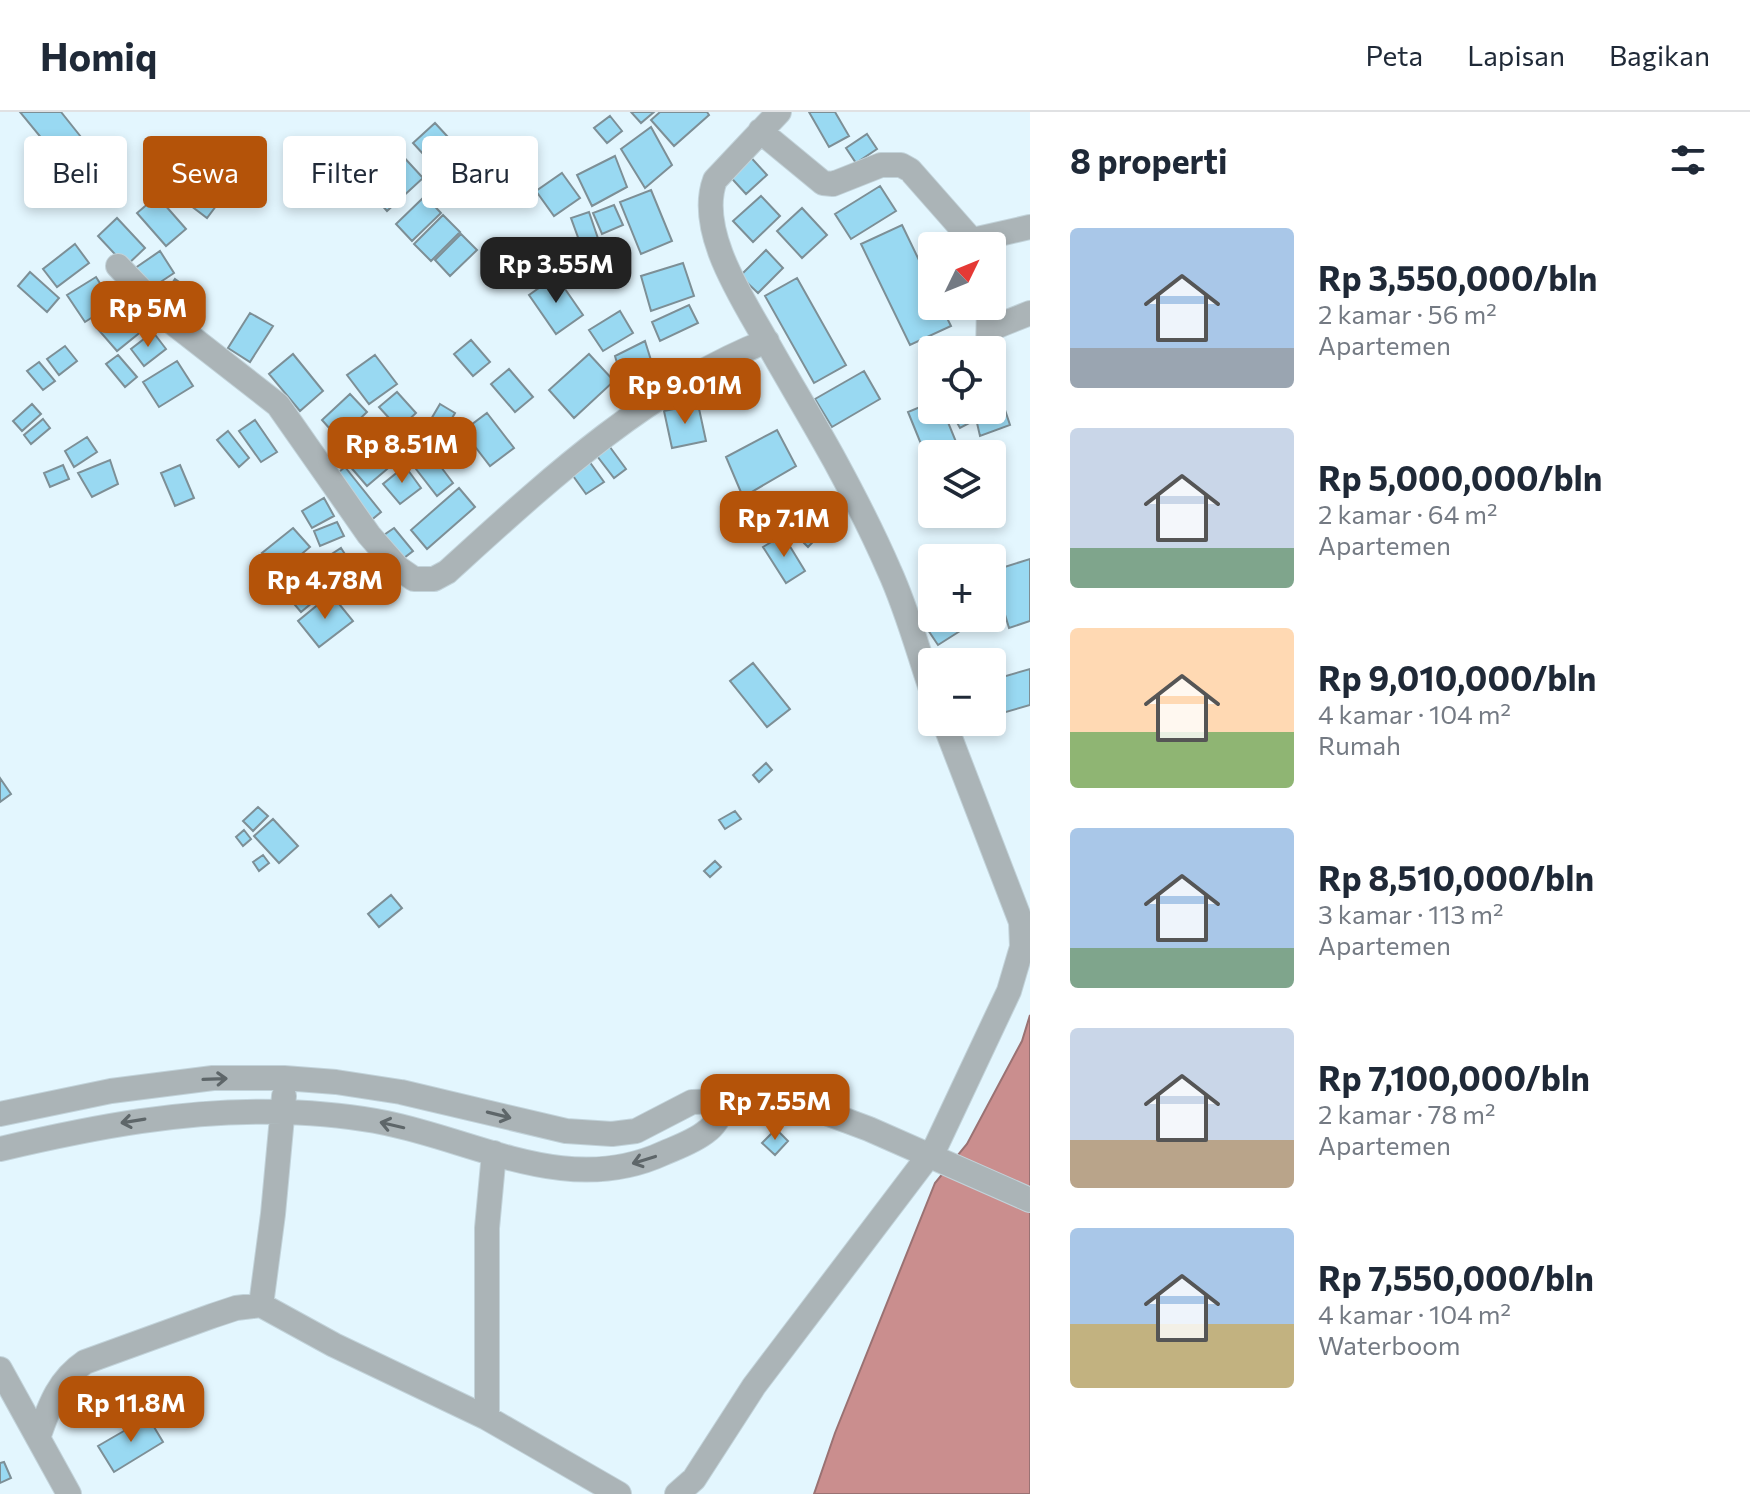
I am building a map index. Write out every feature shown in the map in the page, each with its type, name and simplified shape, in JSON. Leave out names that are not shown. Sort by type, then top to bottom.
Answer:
[{"type":"street","points":[[779,112],[715,180],[711,189],[711,212],[726,267],[835,461],[890,571],[918,652]]},
{"type":"street","points":[[760,131],[823,183],[833,184],[892,163],[910,170],[965,232]]},
{"type":"street","points":[[1006,234],[1030,227]]},
{"type":"street","points":[[118,266],[173,323],[278,405],[377,546],[398,568],[414,579],[434,579],[447,572],[566,468],[638,412],[691,376],[767,341]]},
{"type":"street","points":[[989,328],[1030,313]]},
{"type":"street","points":[[677,1494],[694,1479],[754,1386],[876,1223],[938,1160],[1018,968],[1022,936],[1012,895],[950,736]]},
{"type":"street","points":[[0,1114],[159,1083],[213,1078],[336,1082],[401,1092],[554,1129],[612,1134],[636,1131],[692,1102],[764,1100],[818,1110],[869,1129],[1030,1200]]},
{"type":"street","points":[[261,1305],[285,1112],[284,1078]]},
{"type":"street","points":[[0,1149],[139,1120],[202,1112],[285,1112],[385,1123],[572,1171],[599,1170],[656,1157],[709,1131],[728,1101]]},
{"type":"street","points":[[487,1418],[487,1228],[494,1153]]},
{"type":"street","points":[[38,1438],[62,1382],[85,1362],[236,1308],[261,1305],[334,1345],[487,1418],[619,1494]]},
{"type":"street","points":[[0,1369],[69,1494]]},
{"type":"shaded area","points":[[1030,1015],[1030,1494],[814,1494],[835,1433],[935,1183],[967,1144],[1022,1041]]},
{"type":"building","points":[[20,112],[61,112],[80,136],[40,136]]},
{"type":"building","points":[[631,112],[654,112],[641,123]]},
{"type":"building","points":[[660,112],[707,112],[709,115],[674,146],[651,120]]},
{"type":"building","points":[[809,112],[835,112],[849,136],[829,147]]},
{"type":"building","points":[[610,116],[622,131],[607,143],[594,128]]},
{"type":"building","points":[[435,123],[447,136],[422,136],[422,153],[413,143]]},
{"type":"building","points":[[651,127],[672,165],[645,188],[621,149]]},
{"type":"building","points":[[867,134],[877,149],[856,163],[846,148]]},
{"type":"building","points":[[746,152],[767,175],[746,194],[725,171]]},
{"type":"building","points":[[615,156],[627,187],[592,206],[577,175]]},
{"type":"building","points":[[406,160],[422,177],[406,194]]},
{"type":"building","points":[[562,173],[580,198],[554,216],[538,190]]},
{"type":"building","points":[[880,186],[896,211],[851,239],[835,214]]},
{"type":"building","points":[[651,190],[672,241],[641,254],[620,202]]},
{"type":"building","points":[[761,196],[780,216],[753,242],[733,221]]},
{"type":"building","points":[[422,199],[422,208],[436,208],[441,213],[412,241],[396,224]]},
{"type":"building","points":[[614,205],[623,225],[602,234],[593,213]]},
{"type":"building","points":[[143,208],[168,208],[186,229],[166,246],[137,213]]},
{"type":"building","points":[[194,208],[214,208],[207,218]]},
{"type":"building","points":[[802,208],[827,235],[802,258],[777,231]]},
{"type":"building","points":[[589,212],[604,256],[587,262],[571,218]]},
{"type":"building","points":[[443,215],[460,232],[431,261],[414,244]]},
{"type":"building","points":[[117,218],[145,248],[126,266],[98,236]]},
{"type":"building","points":[[902,225],[918,258],[918,320],[948,320],[951,326],[929,336],[918,336],[918,341],[910,345],[861,244]]},
{"type":"building","points":[[461,234],[477,250],[450,276],[435,260]]},
{"type":"building","points":[[75,244],[89,263],[57,287],[43,269]]},
{"type":"building","points":[[766,250],[783,268],[758,293],[740,276]]},
{"type":"building","points":[[160,251],[174,273],[144,293],[128,273]]},
{"type":"building","points":[[683,263],[694,296],[651,311],[641,276]]},
{"type":"building","points":[[30,272],[59,298],[47,312],[18,286]]},
{"type":"building","points":[[556,276],[583,315],[556,334],[529,295]]},
{"type":"building","points":[[96,277],[113,304],[85,322],[67,295]]},
{"type":"building","points":[[797,278],[846,365],[814,383],[765,296]]},
{"type":"building","points":[[175,279],[198,295],[182,317],[160,301]]},
{"type":"building","points":[[131,302],[148,326],[117,351],[96,327]]},
{"type":"building","points":[[689,305],[698,323],[660,341],[652,322]]},
{"type":"building","points":[[620,311],[633,333],[603,351],[589,330]]},
{"type":"building","points":[[250,313],[273,326],[250,362],[228,348]]},
{"type":"building","points":[[153,332],[166,349],[144,366],[131,349]]},
{"type":"building","points":[[471,340],[490,362],[473,376],[454,354]]},
{"type":"building","points":[[645,341],[655,373],[623,384],[615,356]]},
{"type":"building","points":[[65,346],[77,361],[59,375],[47,359]]},
{"type":"building","points":[[293,354],[323,391],[300,411],[269,374]]},
{"type":"building","points":[[589,354],[614,381],[574,418],[549,390]]},
{"type":"building","points":[[118,355],[137,377],[125,387],[106,364]]},
{"type":"building","points":[[375,355],[397,384],[369,404],[347,375]]},
{"type":"building","points":[[177,361],[193,386],[159,407],[143,382]]},
{"type":"building","points":[[726,361],[748,393],[732,405],[708,373]]},
{"type":"building","points":[[39,362],[55,381],[43,390],[27,371]]},
{"type":"building","points":[[509,369],[533,397],[515,412],[491,384]]},
{"type":"building","points":[[864,371],[880,399],[832,427],[815,399]]},
{"type":"building","points":[[397,392],[416,413],[399,429],[379,407]]},
{"type":"building","points":[[350,394],[367,412],[339,439],[322,420]]},
{"type":"building","points":[[32,404],[41,414],[22,431],[13,421]]},
{"type":"building","points":[[440,404],[455,413],[445,430],[430,421]]},
{"type":"building","points":[[698,404],[706,441],[672,448],[664,411]]},
{"type":"building","points":[[918,408],[918,424],[949,424],[955,440],[919,440],[908,412]]},
{"type":"building","points":[[487,413],[514,448],[490,466],[463,431]]},
{"type":"building","points":[[1006,413],[1010,425],[980,436],[977,424],[1006,424]]},
{"type":"building","points":[[43,419],[50,428],[31,444],[24,435]]},
{"type":"building","points":[[255,420],[277,452],[261,462],[239,431]]},
{"type":"building","points":[[777,430],[796,466],[743,497],[726,457]]},
{"type":"building","points":[[228,431],[249,458],[239,467],[217,440]]},
{"type":"building","points":[[379,436],[399,459],[367,486],[348,464]]},
{"type":"building","points":[[87,437],[97,452],[74,467],[65,451]]},
{"type":"building","points":[[607,443],[626,469],[614,478],[594,452]]},
{"type":"building","points":[[426,447],[453,483],[437,496],[409,460]]},
{"type":"building","points":[[110,460],[118,484],[92,497],[78,473]]},
{"type":"building","points":[[589,461],[604,482],[586,494],[571,473]]},
{"type":"building","points":[[63,465],[69,479],[50,487],[44,473]]},
{"type":"building","points":[[180,465],[194,498],[175,506],[161,473]]},
{"type":"building","points":[[405,466],[421,488],[400,504],[383,484]]},
{"type":"building","points":[[345,467],[381,512],[369,522],[333,477]]},
{"type":"building","points":[[459,488],[475,507],[427,549],[411,530]]},
{"type":"building","points":[[783,497],[798,514],[783,527],[768,509]]},
{"type":"building","points":[[324,498],[334,516],[312,528],[302,511]]},
{"type":"building","points":[[814,506],[831,523],[808,547],[791,530]]},
{"type":"building","points":[[337,522],[344,536],[320,546],[314,531]]},
{"type":"building","points":[[293,528],[310,547],[279,573],[262,553]]},
{"type":"building","points":[[394,528],[413,551],[400,561],[381,537]]},
{"type":"building","points":[[783,535],[805,571],[786,583],[763,547]]},
{"type":"building","points":[[341,548],[350,562],[328,577],[318,563]]},
{"type":"building","points":[[308,559],[331,587],[301,612],[277,584]]},
{"type":"building","points":[[1030,559],[1030,621],[1009,628],[1006,618],[1006,567]]},
{"type":"building","points":[[357,568],[365,581],[341,596],[333,583]]},
{"type":"building","points":[[331,594],[353,621],[319,647],[298,621]]},
{"type":"building","points":[[929,632],[958,632],[938,645]]},
{"type":"building","points":[[753,663],[790,709],[767,727],[730,681]]},
{"type":"building","points":[[1030,669],[1030,705],[1006,712],[1006,676]]},
{"type":"building","points":[[766,763],[772,770],[759,782],[753,775]]},
{"type":"building","points":[[0,778],[11,794],[0,802]]},
{"type":"building","points":[[258,807],[268,816],[253,831],[243,821]]},
{"type":"building","points":[[735,811],[741,819],[725,829],[719,820]]},
{"type":"building","points":[[273,819],[298,846],[279,863],[254,836]]},
{"type":"building","points":[[244,830],[251,839],[243,846],[236,837]]},
{"type":"building","points":[[263,855],[269,863],[259,871],[253,862]]},
{"type":"building","points":[[715,861],[721,867],[710,877],[704,871]]},
{"type":"building","points":[[391,895],[402,908],[379,927],[368,914]]},
{"type":"building","points":[[776,1129],[788,1141],[775,1155],[762,1143]]},
{"type":"building","points":[[148,1417],[163,1442],[114,1472],[98,1446]]},
{"type":"building","points":[[4,1462],[11,1478],[0,1483],[0,1463]]}]
